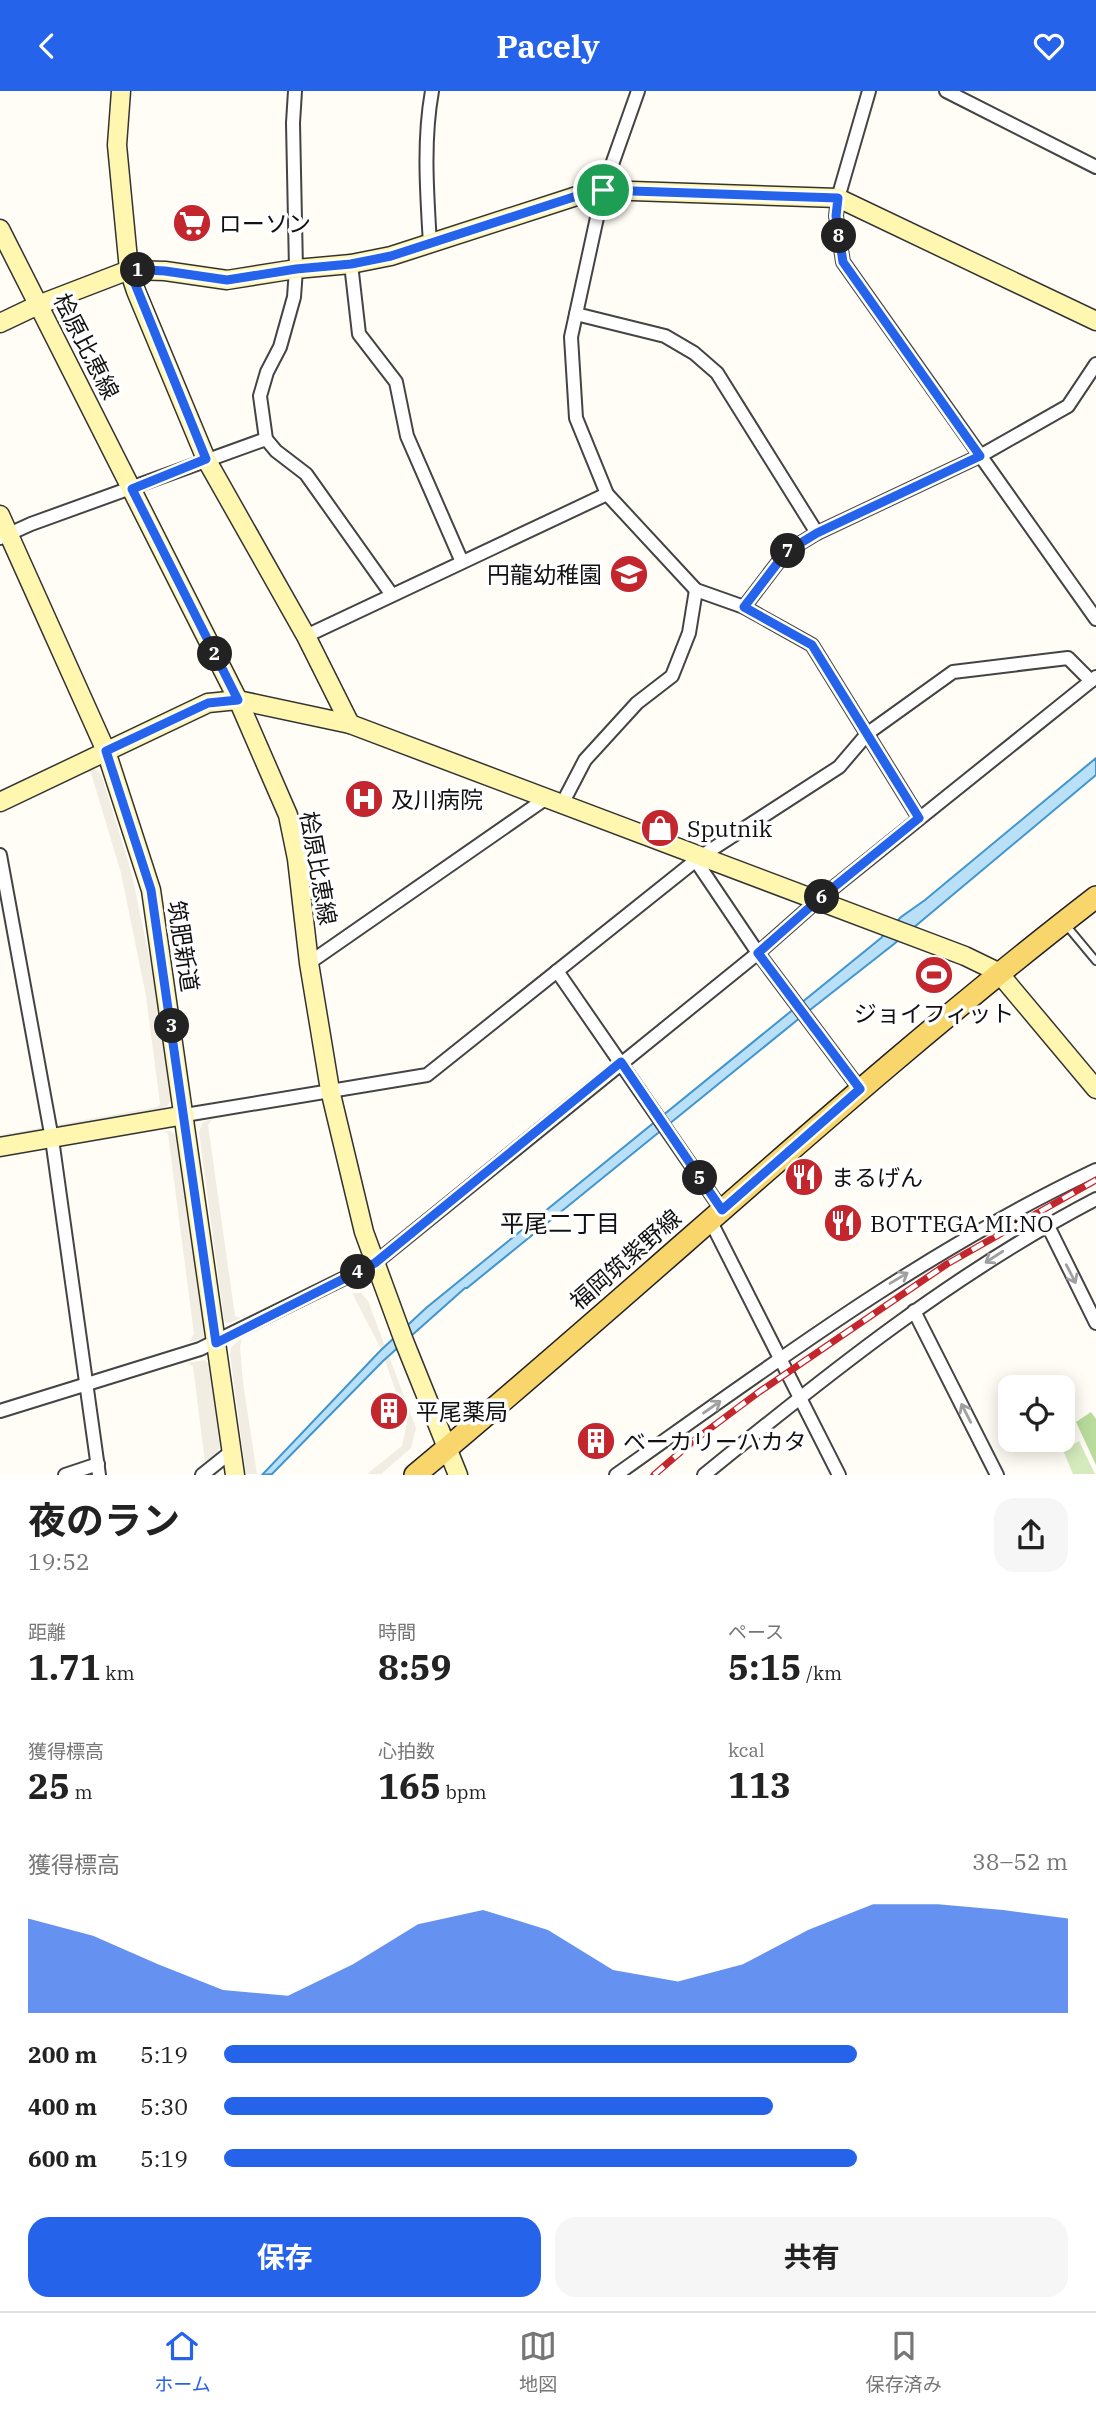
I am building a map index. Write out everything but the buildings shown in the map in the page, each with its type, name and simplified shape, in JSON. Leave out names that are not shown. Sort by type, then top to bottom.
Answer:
[{"type":"main road","name":"福岡筑紫野線","points":[[415,1475],[860,1089],[998,972],[1096,897]]},
{"type":"street","points":[[121,91],[117,145],[129,269],[206,459],[306,636],[350,725]]},
{"type":"street","points":[[295,91],[294,297],[280,347],[267,372],[260,395],[266,439],[276,451],[306,474],[392,595]]},
{"type":"street","points":[[430,244],[426,180],[428,110],[432,91]]},
{"type":"street","points":[[638,91],[603,190],[571,337],[576,418],[607,494],[696,590],[744,607],[812,645],[919,818]]},
{"type":"street","points":[[869,91],[838,198],[836,216],[843,262],[1096,619]]},
{"type":"street","points":[[946,91],[1096,167]]},
{"type":"street","points":[[0,323],[129,269],[227,280],[351,264],[391,256],[586,193],[603,190],[838,198],[1096,321]]},
{"type":"street","name":"桧原比恵線","points":[[0,229],[238,700],[288,815],[297,859],[309,963],[330,1090],[364,1232],[458,1475]]},
{"type":"street","points":[[351,264],[359,334],[396,382],[407,436],[462,562]]},
{"type":"street","points":[[576,314],[665,336],[694,353],[717,373],[817,533]]},
{"type":"street","points":[[744,607],[786,552],[817,533],[980,456],[1068,406],[1096,364]]},
{"type":"street","points":[[4,535],[266,439]]},
{"type":"street","points":[[306,636],[607,494]]},
{"type":"street","name":"筑肥新道","points":[[0,515],[4,535],[106,751],[151,890],[235,1475]]},
{"type":"street","points":[[309,963],[553,802],[585,760],[637,703],[671,676],[689,633],[696,590]]},
{"type":"street","points":[[0,1147],[427,1075],[698,859],[839,767],[868,733],[953,672],[1068,658],[1093,679],[375,1263],[216,1343],[0,1411]]},
{"type":"street","points":[[0,802],[208,703],[238,700],[350,725],[698,859],[818,900],[965,956],[998,972],[1092,1079]]},
{"type":"street","points":[[0,855],[52,1139],[99,1469],[65,1475]]},
{"type":"street","points":[[698,859],[758,953],[860,1089]]},
{"type":"street","points":[[557,971],[662,1123],[716,1215],[779,1359],[839,1475]]},
{"type":"street","points":[[616,1475],[878,1291],[974,1233],[1096,1170]]},
{"type":"street","points":[[710,1473],[799,1397],[915,1311],[1000,1253],[1047,1224],[1096,1199]]},
{"type":"street","points":[[1047,1224],[1096,1323]]},
{"type":"street","points":[[915,1311],[997,1475]]},
{"type":"street","points":[[202,1475],[232,1451]]},
{"type":"lane","points":[[1063,922],[1096,961]]},
{"type":"green space","points":[[1091,1412],[1096,1419],[1096,1465],[1076,1422]]},
{"type":"green space","points":[[1079,1441],[1095,1474],[1073,1474],[1064,1452],[1075,1452],[1075,1443]]},
{"type":"shaded area","points":[[90,768],[101,774],[131,871],[158,998],[171,1101],[166,1107],[159,1109],[159,1112],[0,1140],[0,1135],[157,1107],[160,1104],[146,996],[121,873],[91,773],[84,770]]},
{"type":"shaded area","points":[[212,1119],[208,1125],[235,1316],[241,1318],[230,1323],[224,1319],[199,1132],[203,1122]]},
{"type":"shaded area","points":[[164,1131],[171,1131],[177,1137],[205,1335],[203,1339],[189,1342],[194,1334],[168,1134]]},
{"type":"shaded area","points":[[352,1293],[361,1293],[368,1301],[416,1428],[411,1448],[381,1474],[367,1474],[402,1446],[407,1422],[380,1347]]},
{"type":"shaded area","points":[[242,1339],[240,1346],[243,1383],[257,1474],[246,1474],[230,1355],[231,1347]]},
{"type":"shaded area","points":[[205,1360],[209,1364],[220,1447],[217,1453],[205,1462],[193,1366],[187,1363]]},
{"type":"water","points":[[1096,758],[1096,775],[894,944],[465,1288],[383,1361],[272,1474],[262,1475],[380,1351],[426,1308],[881,938],[901,917]]},
{"type":"railway","points":[[654,1475],[692,1442],[759,1392],[947,1264],[1096,1180]]},
{"type":"place","name":"ローソン","points":[[192,223]]},
{"type":"place","name":"円龍幼稚園","points":[[629,574]]},
{"type":"place","name":"及川病院","points":[[364,799]]},
{"type":"place","name":"Sputnik","points":[[660,828]]},
{"type":"place","name":"ジョイフィット","points":[[934,975]]},
{"type":"place","name":"まるげん","points":[[804,1177]]},
{"type":"place","name":"BOTTEGA MI:NO","points":[[843,1223]]},
{"type":"place","name":"平尾薬局","points":[[389,1411]]},
{"type":"place","name":"ベーカリーハカタ","points":[[596,1441]]},
{"type":"district","name":"平尾二丁目","points":[[560,1223]]},
{"type":"route","points":[[603,190],[838,198],[836,216],[843,262],[980,456],[817,533],[786,552],[744,607],[812,645],[919,818],[758,953],[860,1089],[722,1210],[621,1062],[375,1263],[216,1343],[151,890],[106,751],[208,703],[238,700],[132,489],[206,459],[129,269],[227,280],[351,264],[391,256],[586,193],[603,190]]}]
